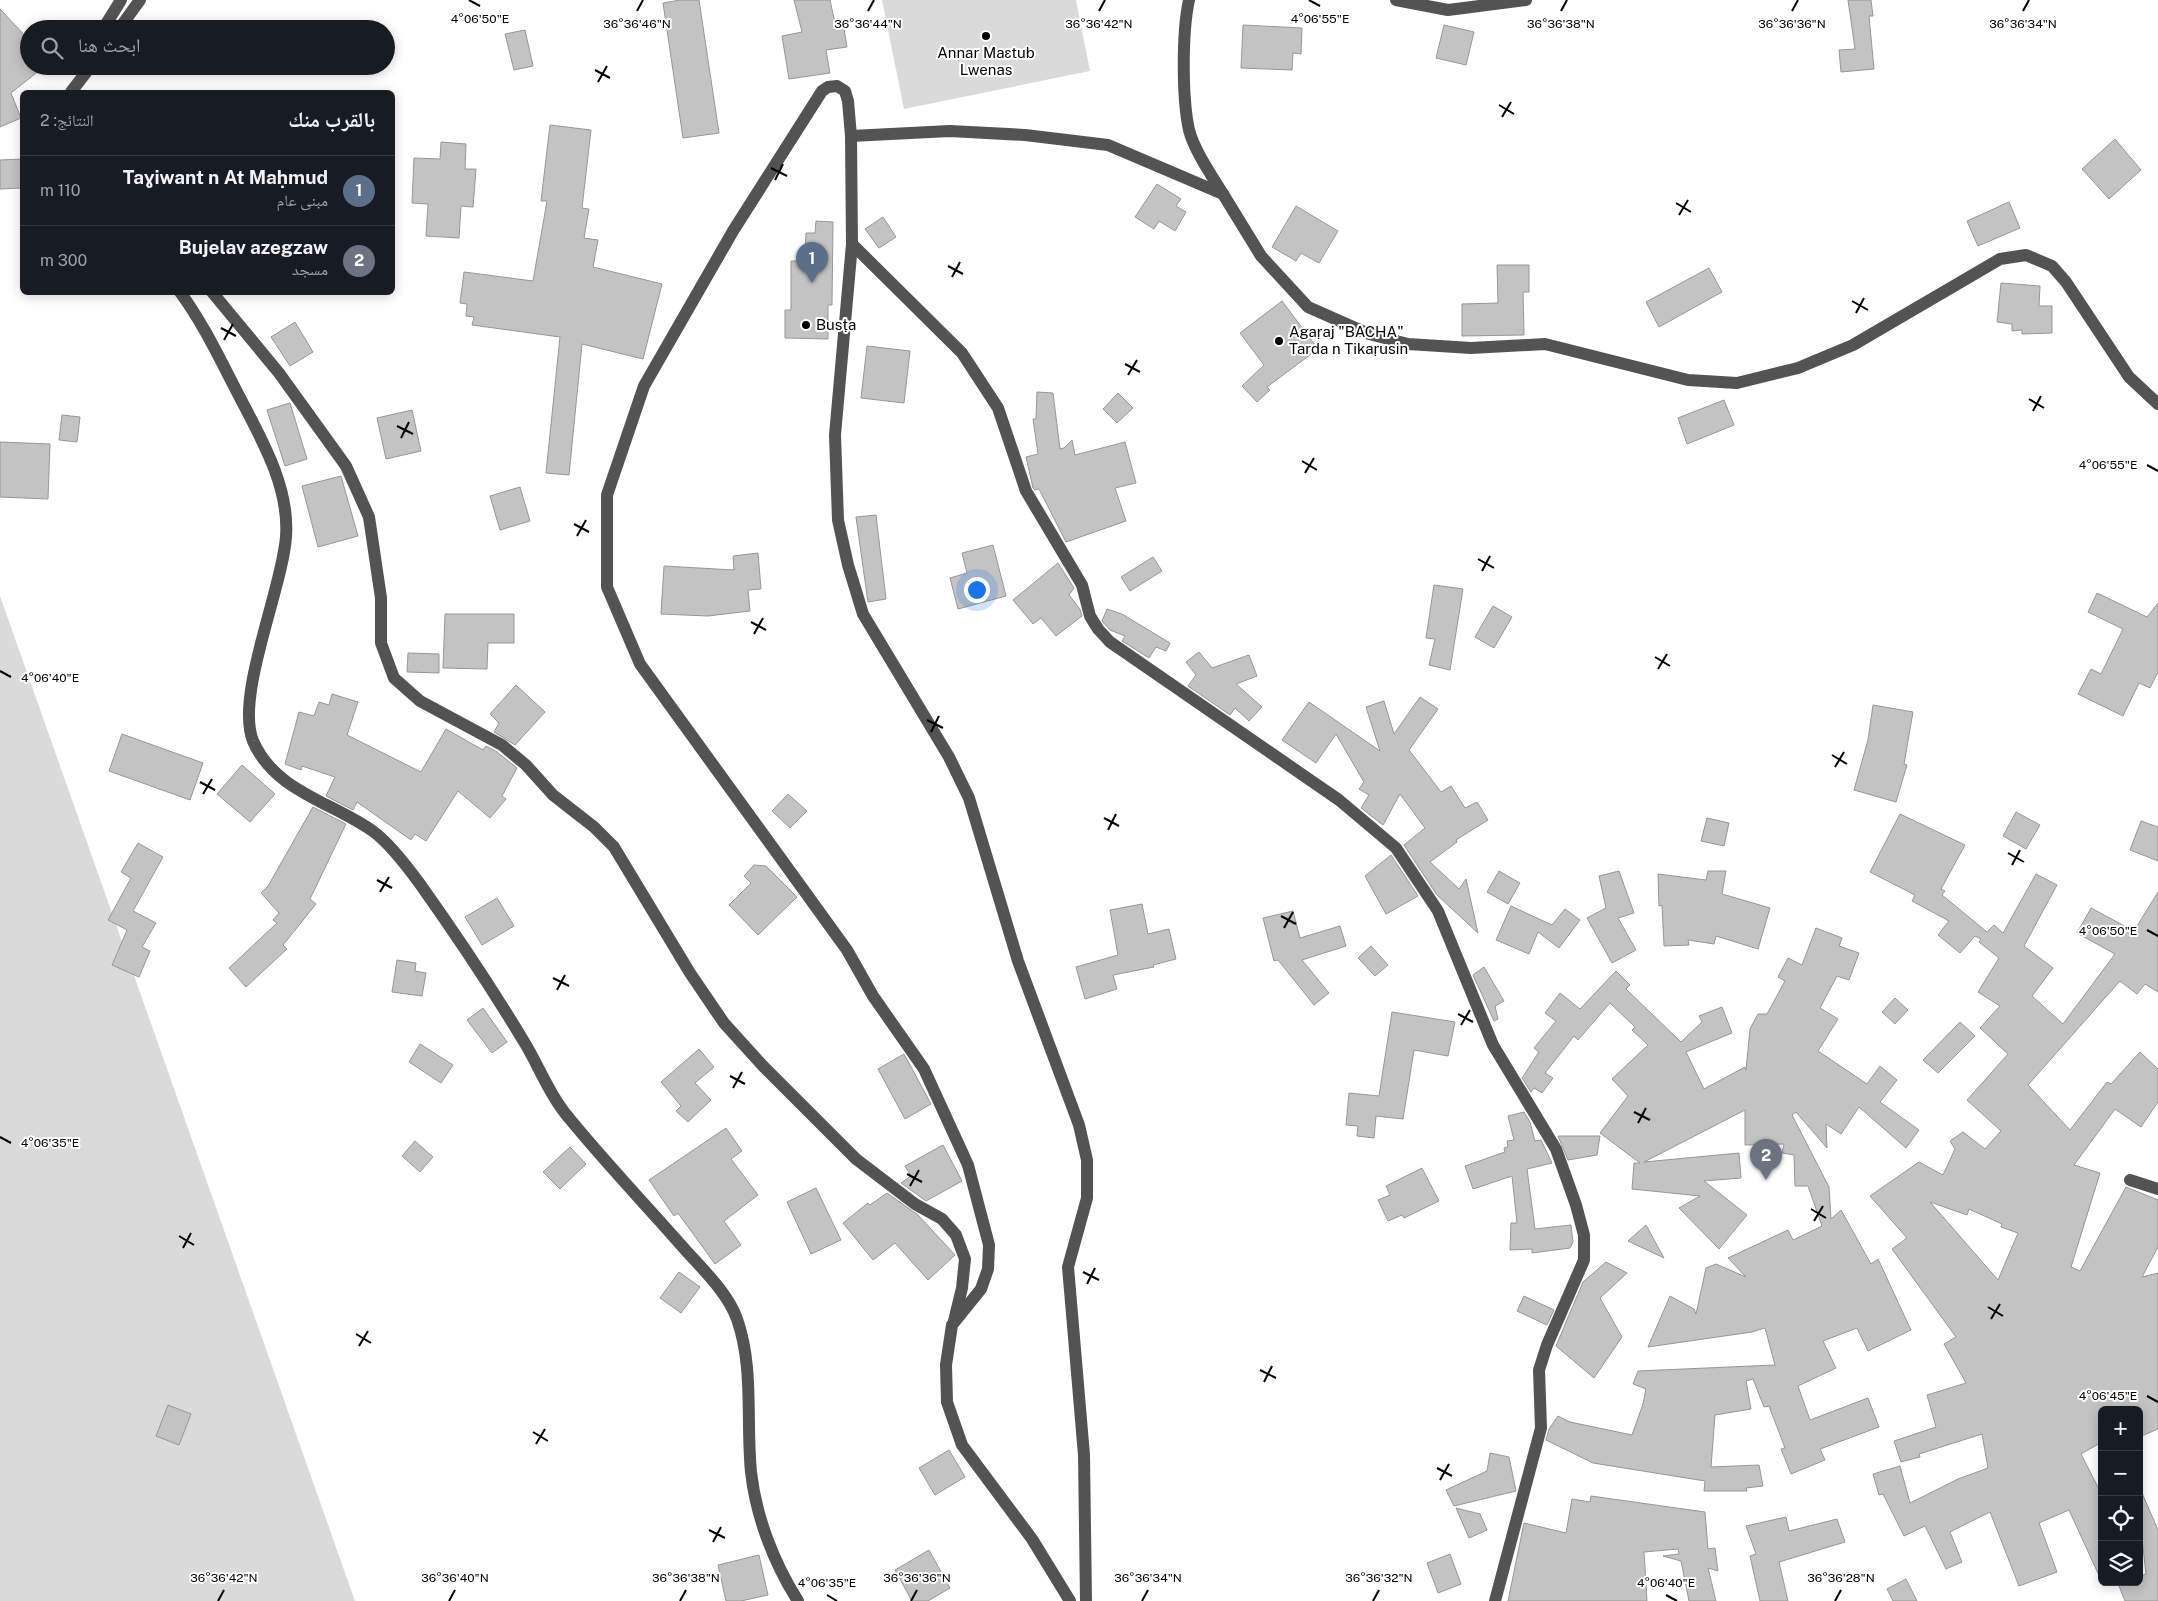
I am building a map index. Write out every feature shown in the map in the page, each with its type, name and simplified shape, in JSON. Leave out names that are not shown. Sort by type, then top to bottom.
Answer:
[{"type":"street","points":[[109,20],[121,0]]},
{"type":"street","points":[[126,20],[140,0]]},
{"type":"street","points":[[1189,0],[1184,67],[1189,130],[1223,194],[1261,256],[1308,306],[1369,334],[1408,344],[1471,348],[1545,344],[1688,380],[1737,382],[1798,368],[1853,345],[2000,259],[2026,255],[2052,266],[2066,282],[2129,377],[2158,404]]},
{"type":"street","points":[[1396,0],[1448,10],[1526,0]]},
{"type":"street","points":[[71,90],[78,75]]},
{"type":"street","points":[[72,90],[84,75]]},
{"type":"street","points":[[952,1326],[981,1289],[988,1269],[989,1245],[968,1165],[924,1070],[873,996],[847,950],[640,664],[607,586],[607,495],[644,386],[733,231],[822,92],[828,87],[837,86],[845,91],[848,101],[851,136],[852,244],[835,435],[838,520],[848,565],[863,614],[950,757],[968,798],[1018,961],[1079,1125],[1087,1160],[1086,1198],[1068,1267],[1084,1456],[1086,1601]]},
{"type":"street","points":[[851,136],[950,131],[1025,135],[1108,146],[1223,194]]},
{"type":"street","points":[[852,244],[962,353],[998,408],[1026,491],[1082,585],[1090,616],[1098,629],[1110,642],[1339,800],[1396,848],[1438,911],[1493,1045],[1556,1149],[1584,1235],[1584,1260],[1547,1345],[1539,1370],[1541,1428],[1495,1601]]},
{"type":"street","points":[[182,295],[201,320],[270,455],[282,496],[286,534],[277,590],[252,680],[249,714],[252,738],[262,756],[276,773],[300,792],[375,833],[418,881],[519,1035],[566,1114],[712,1280],[736,1315],[746,1354],[751,1474],[763,1526],[777,1564],[798,1601]]},
{"type":"street","points":[[214,295],[279,373],[346,466],[369,517],[381,598],[381,643],[394,678],[420,701],[502,745],[526,765],[553,795],[594,827],[614,847],[690,973],[731,1030],[811,1116],[856,1159],[915,1204],[942,1219],[956,1235],[965,1259],[962,1288],[952,1326],[946,1365],[947,1402],[962,1445],[1032,1539],[1070,1601]]},
{"type":"street","points":[[2130,1180],[2158,1189]]},
{"type":"shaded area","name":"Annar Maɛtub Lwenas","points":[[882,0],[1076,0],[1090,71],[904,109]]},
{"type":"shaded area","points":[[0,596],[355,1601],[0,1601]]},
{"type":"building","points":[[680,0],[699,0],[719,133],[683,138],[663,3]]},
{"type":"building","points":[[794,0],[830,0],[835,23],[843,22],[847,47],[826,50],[830,73],[789,79],[782,36],[802,32]]},
{"type":"building","points":[[1848,0],[1871,0],[1873,16],[1869,16],[1874,69],[1841,72],[1839,50],[1855,49]]},
{"type":"building","points":[[0,9],[20,30],[20,75],[34,75],[11,93],[20,118],[0,127]]},
{"type":"building","points":[[1243,25],[1302,28],[1301,54],[1293,53],[1292,70],[1241,68]]},
{"type":"building","points":[[1444,25],[1474,32],[1466,65],[1436,58]]},
{"type":"building","points":[[525,30],[533,66],[514,70],[505,34]]},
{"type":"building","points":[[550,125],[591,130],[582,208],[589,209],[584,238],[598,240],[593,267],[662,284],[643,359],[582,344],[569,475],[546,473],[560,337],[472,325],[474,317],[466,316],[467,304],[460,303],[464,272],[533,281],[547,201],[541,201]]},
{"type":"building","points":[[2115,139],[2141,170],[2109,199],[2082,169]]},
{"type":"building","points":[[441,142],[466,144],[465,169],[476,169],[473,207],[461,206],[459,238],[426,236],[428,204],[412,203],[414,158],[440,159]]},
{"type":"building","points":[[20,159],[20,188],[0,189],[0,160]]},
{"type":"building","points":[[1157,184],[1181,199],[1176,206],[1186,212],[1175,231],[1159,221],[1154,229],[1135,217]]},
{"type":"building","points":[[2009,202],[2020,228],[1978,246],[1967,221]]},
{"type":"building","points":[[1296,206],[1338,231],[1319,263],[1301,253],[1296,261],[1272,247]]},
{"type":"building","points":[[883,217],[896,237],[879,248],[865,229]]},
{"type":"building","points":[[816,221],[833,222],[832,305],[828,305],[828,339],[785,338],[785,310],[791,310],[791,261],[805,261],[806,233],[815,233]]},
{"type":"building","points":[[1497,265],[1529,265],[1529,292],[1523,292],[1524,335],[1462,336],[1462,304],[1498,303]]},
{"type":"building","points":[[1709,268],[1722,292],[1659,327],[1646,302]]},
{"type":"building","points":[[2001,283],[2040,286],[2039,306],[2052,306],[2052,333],[2022,334],[2022,330],[2012,331],[2012,324],[1997,322]]},
{"type":"building","name":"Agaṛaj \"BACHA\" Tarda n Tikaṛusin","points":[[1282,301],[1318,349],[1267,387],[1270,390],[1257,402],[1242,386],[1264,365],[1240,333]]},
{"type":"building","points":[[295,322],[313,352],[290,366],[271,337]]},
{"type":"building","points":[[867,346],[910,351],[904,403],[861,398]]},
{"type":"building","points":[[1037,392],[1053,393],[1060,449],[1064,448],[1072,440],[1075,455],[1125,442],[1136,483],[1115,488],[1126,521],[1066,542],[1039,489],[1035,490],[1033,488],[1026,457],[1038,454],[1033,419],[1036,419]]},
{"type":"building","points":[[1118,393],[1133,408],[1117,423],[1103,409]]},
{"type":"building","points":[[1724,400],[1734,425],[1687,444],[1678,418]]},
{"type":"building","points":[[290,403],[307,459],[285,466],[267,410]]},
{"type":"building","points":[[412,410],[421,451],[386,459],[377,418]]},
{"type":"building","points":[[62,415],[80,417],[77,442],[59,440]]},
{"type":"building","points":[[0,442],[50,444],[48,499],[0,497]]},
{"type":"building","points":[[341,476],[358,536],[318,547],[302,486]]},
{"type":"building","points":[[520,487],[530,521],[500,530],[490,496]]},
{"type":"building","points":[[876,515],[886,599],[868,602],[856,517]]},
{"type":"building","points":[[993,545],[1006,596],[958,609],[950,578],[967,573],[962,553]]},
{"type":"building","points":[[758,553],[761,589],[748,590],[750,611],[708,616],[661,614],[664,566],[734,570],[733,556]]},
{"type":"building","points":[[1153,557],[1162,571],[1130,591],[1121,577]]},
{"type":"building","points":[[1058,563],[1074,588],[1069,595],[1080,609],[1082,616],[1056,636],[1041,618],[1033,624],[1013,600]]},
{"type":"building","points":[[1434,585],[1463,589],[1450,670],[1429,665],[1435,639],[1426,638]]},
{"type":"building","points":[[2097,593],[2147,617],[2158,603],[2158,672],[2150,688],[2139,683],[2123,716],[2078,694],[2091,669],[2101,674],[2123,629],[2088,612]]},
{"type":"building","points":[[1493,606],[1512,617],[1494,648],[1475,637]]},
{"type":"building","points":[[1107,609],[1122,614],[1170,643],[1166,651],[1156,647],[1149,658],[1122,641],[1125,636],[1110,630],[1102,621]]},
{"type":"building","points":[[445,614],[514,614],[514,643],[488,643],[487,669],[443,668]]},
{"type":"building","points":[[1199,652],[1212,668],[1249,655],[1257,676],[1236,684],[1262,707],[1249,721],[1235,708],[1230,715],[1188,686],[1196,675],[1186,662]]},
{"type":"building","points":[[408,653],[439,654],[439,673],[407,672]]},
{"type":"building","points":[[516,685],[545,712],[515,745],[494,732],[499,723],[490,714]]},
{"type":"building","points":[[332,694],[358,702],[347,735],[421,772],[446,729],[483,750],[486,746],[497,752],[517,768],[502,796],[506,799],[490,818],[458,791],[426,841],[415,834],[411,840],[357,802],[353,810],[326,796],[335,777],[302,766],[301,770],[285,764],[299,712],[314,716],[319,702],[329,705]]},
{"type":"building","points":[[1420,697],[1438,709],[1409,750],[1441,792],[1451,786],[1465,808],[1477,802],[1488,820],[1456,840],[1457,842],[1430,862],[1459,889],[1466,879],[1478,933],[1437,895],[1404,845],[1425,828],[1400,794],[1383,825],[1361,808],[1369,795],[1359,789],[1364,782],[1336,734],[1316,763],[1282,740],[1309,702],[1380,751],[1366,707],[1384,701],[1394,734]]},
{"type":"building","points":[[1873,705],[1913,712],[1904,764],[1907,765],[1896,802],[1854,790],[1868,740]]},
{"type":"building","points":[[122,734],[203,763],[190,800],[109,771]]},
{"type":"building","points":[[242,765],[275,794],[250,822],[217,794]]},
{"type":"building","points":[[788,794],[807,811],[790,828],[772,811]]},
{"type":"building","points":[[313,807],[346,824],[310,899],[316,904],[283,945],[287,949],[246,987],[229,968],[277,923],[273,920],[279,913],[261,893],[268,886]]},
{"type":"building","points":[[2016,812],[2040,825],[2026,849],[2003,836]]},
{"type":"building","points":[[1900,814],[1965,845],[1941,889],[1945,891],[1942,895],[1987,932],[1994,925],[2003,933],[2036,874],[2057,885],[2024,946],[2053,968],[2032,996],[2063,1024],[2115,954],[2077,933],[2091,908],[2134,931],[2158,892],[2158,992],[2145,984],[2137,994],[2120,981],[2028,1085],[2070,1130],[2107,1082],[2111,1084],[2140,1052],[2158,1069],[2158,1102],[2141,1127],[2115,1109],[2074,1165],[2100,1173],[2071,1267],[2080,1271],[2126,1187],[2158,1200],[2158,1247],[2142,1277],[2158,1273],[2158,1429],[2143,1435],[2143,1406],[2098,1406],[2098,1444],[2081,1454],[2098,1487],[2098,1573],[2069,1510],[2039,1523],[2057,1572],[2019,1586],[1990,1512],[1950,1532],[1962,1562],[1946,1569],[1925,1526],[1904,1536],[1883,1494],[1879,1495],[1873,1474],[1900,1466],[1910,1503],[1958,1479],[1988,1468],[1982,1434],[1919,1454],[1920,1457],[1901,1462],[1894,1441],[1936,1427],[1927,1395],[1966,1383],[1944,1344],[1956,1337],[1892,1249],[1907,1238],[1870,1196],[1919,1162],[1943,1175],[1955,1149],[1950,1141],[1963,1132],[1985,1149],[2001,1131],[1967,1100],[2008,1054],[1980,1028],[2000,1006],[1978,992],[1999,958],[1979,942],[1981,939],[1975,936],[1960,953],[1938,935],[1949,921],[1912,901],[1915,895],[1870,872]],"holes":[[[1930,1202],[1967,1215],[1969,1209],[2002,1224],[2001,1227],[2018,1233],[1998,1280]]]},
{"type":"building","points":[[1707,818],[1729,823],[1724,846],[1701,841]]},
{"type":"building","points":[[2141,821],[2158,827],[2158,861],[2130,850]]},
{"type":"building","points":[[138,843],[163,857],[133,911],[156,923],[142,947],[150,951],[139,977],[112,965],[127,930],[108,920],[131,878],[121,872]]},
{"type":"building","points":[[1391,855],[1418,896],[1386,914],[1365,876]]},
{"type":"building","points":[[754,865],[766,866],[797,897],[758,935],[729,905],[751,883],[744,876]]},
{"type":"building","points":[[1499,871],[1520,883],[1508,904],[1487,892]]},
{"type":"building","points":[[1619,871],[1634,913],[1618,918],[1636,950],[1612,963],[1587,918],[1606,908],[1599,876]]},
{"type":"building","points":[[1708,871],[1726,871],[1722,894],[1770,908],[1758,949],[1716,936],[1714,944],[1688,940],[1689,945],[1664,946],[1662,905],[1659,906],[1658,874],[1706,880]]},
{"type":"building","points":[[497,898],[514,926],[482,945],[465,917]]},
{"type":"building","points":[[1142,904],[1148,934],[1169,929],[1176,959],[1153,965],[1154,967],[1113,975],[1117,989],[1085,999],[1076,967],[1118,955],[1110,910]]},
{"type":"building","points":[[1511,906],[1552,925],[1565,909],[1580,920],[1559,948],[1538,932],[1529,954],[1496,940]]},
{"type":"building","points":[[1293,911],[1300,938],[1340,926],[1346,946],[1302,960],[1329,993],[1314,1005],[1278,960],[1274,961],[1263,918]]},
{"type":"building","points":[[1816,928],[1842,938],[1839,946],[1859,953],[1849,980],[1837,976],[1820,1008],[1838,1019],[1818,1051],[1867,1084],[1880,1066],[1897,1080],[1880,1102],[1919,1130],[1906,1148],[1859,1107],[1841,1134],[1826,1124],[1827,1148],[1796,1112],[1792,1115],[1829,1187],[1831,1219],[1841,1210],[1871,1264],[1878,1259],[1911,1330],[1868,1351],[1857,1328],[1823,1341],[1836,1368],[1798,1386],[1810,1420],[1868,1398],[1879,1427],[1820,1449],[1825,1460],[1791,1474],[1781,1449],[1785,1448],[1769,1406],[1764,1407],[1753,1379],[1746,1381],[1751,1409],[1715,1415],[1711,1467],[1759,1465],[1763,1486],[1746,1488],[1747,1491],[1704,1491],[1705,1481],[1593,1463],[1546,1440],[1549,1429],[1558,1416],[1570,1422],[1632,1435],[1646,1389],[1633,1384],[1638,1371],[1775,1365],[1765,1328],[1752,1332],[1648,1347],[1670,1296],[1694,1309],[1696,1314],[1706,1268],[1716,1264],[1746,1277],[1728,1258],[1788,1230],[1793,1240],[1822,1226],[1808,1186],[1795,1186],[1794,1155],[1782,1153],[1784,1144],[1745,1145],[1745,1110],[1644,1162],[1739,1153],[1741,1178],[1704,1181],[1747,1215],[1719,1249],[1679,1208],[1700,1196],[1632,1189],[1634,1163],[1640,1163],[1600,1133],[1628,1096],[1612,1079],[1648,1045],[1632,1030],[1635,1027],[1610,1003],[1578,1040],[1574,1036],[1545,1073],[1553,1078],[1542,1093],[1534,1088],[1531,1092],[1522,1078],[1539,1052],[1534,1048],[1556,1021],[1545,1013],[1560,993],[1580,1009],[1616,971],[1630,985],[1626,989],[1681,1042],[1702,1022],[1699,1016],[1722,1007],[1732,1033],[1686,1052],[1704,1089],[1745,1067],[1746,1070],[1750,1029],[1758,1014],[1767,1014],[1785,981],[1778,977],[1788,958],[1802,965]]},
{"type":"building","points":[[1371,946],[1388,965],[1375,976],[1358,958]]},
{"type":"building","points":[[397,960],[416,963],[415,971],[426,973],[422,996],[392,992]]},
{"type":"building","points":[[1484,967],[1504,1001],[1495,1006],[1498,1019],[1494,1021],[1473,975]]},
{"type":"building","points":[[1895,998],[1908,1010],[1895,1024],[1882,1012]]},
{"type":"building","points":[[483,1008],[507,1042],[492,1053],[467,1020]]},
{"type":"building","points":[[1392,1012],[1455,1022],[1448,1056],[1414,1050],[1403,1119],[1376,1116],[1374,1138],[1357,1136],[1358,1126],[1346,1125],[1349,1093],[1379,1096]]},
{"type":"building","points":[[1960,1022],[1975,1036],[1938,1073],[1923,1060]]},
{"type":"building","points":[[420,1044],[453,1065],[441,1083],[409,1062]]},
{"type":"building","points":[[699,1049],[714,1067],[695,1083],[711,1100],[688,1122],[676,1111],[681,1106],[661,1082]]},
{"type":"building","points":[[904,1054],[931,1104],[905,1119],[878,1069]]},
{"type":"building","points":[[1524,1112],[1530,1122],[1535,1141],[1541,1140],[1552,1163],[1527,1169],[1535,1229],[1571,1225],[1573,1242],[1570,1248],[1532,1253],[1532,1249],[1510,1250],[1511,1223],[1517,1223],[1512,1176],[1473,1189],[1465,1166],[1505,1152],[1504,1148],[1508,1147],[1507,1141],[1514,1140],[1508,1116]]},
{"type":"building","points":[[726,1128],[742,1151],[731,1159],[758,1195],[724,1221],[741,1245],[715,1264],[678,1213],[674,1216],[649,1180]]},
{"type":"building","points":[[1558,1136],[1600,1136],[1597,1155],[1568,1160]]},
{"type":"building","points":[[415,1141],[433,1157],[420,1172],[402,1156]]},
{"type":"building","points":[[943,1145],[962,1181],[926,1201],[901,1183],[911,1176],[905,1166]]},
{"type":"building","points":[[570,1147],[586,1164],[560,1189],[543,1172]]},
{"type":"building","points":[[1422,1168],[1439,1201],[1404,1218],[1402,1215],[1388,1221],[1378,1200],[1390,1195],[1386,1186]]},
{"type":"building","points":[[816,1188],[841,1240],[811,1254],[787,1202]]},
{"type":"building","points":[[887,1193],[918,1215],[955,1255],[928,1280],[895,1243],[873,1260],[843,1223],[868,1203],[870,1205]]},
{"type":"building","points":[[1646,1225],[1664,1258],[1628,1241]]},
{"type":"building","points":[[1606,1262],[1627,1273],[1600,1298],[1622,1337],[1594,1378],[1556,1346],[1583,1282]]},
{"type":"building","points":[[679,1272],[700,1287],[681,1313],[660,1298]]},
{"type":"building","points":[[1524,1296],[1554,1310],[1547,1325],[1517,1311]]},
{"type":"building","points":[[168,1405],[191,1414],[179,1445],[156,1436]]},
{"type":"building","points":[[949,1450],[965,1477],[935,1495],[919,1468]]},
{"type":"building","points":[[1490,1453],[1509,1457],[1516,1491],[1454,1506],[1446,1490],[1487,1471]]},
{"type":"building","points":[[2143,1495],[2158,1530],[2158,1601],[2125,1601],[2119,1586],[2143,1586],[2143,1575],[2146,1574],[2143,1548]]},
{"type":"building","points":[[1591,1496],[1705,1512],[1708,1549],[1715,1548],[1718,1571],[1708,1568],[1716,1601],[1689,1601],[1681,1561],[1663,1556],[1679,1554],[1678,1549],[1644,1552],[1647,1601],[1508,1601],[1524,1523],[1566,1533],[1572,1499],[1590,1502]]},
{"type":"building","points":[[1456,1508],[1480,1514],[1487,1530],[1469,1538]]},
{"type":"building","points":[[1786,1517],[1789,1531],[1837,1519],[1845,1542],[1779,1562],[1788,1601],[1760,1601],[1750,1556],[1756,1554],[1746,1526]]},
{"type":"building","points":[[929,1550],[950,1588],[928,1601],[912,1601],[895,1570]]},
{"type":"building","points":[[1450,1554],[1461,1584],[1438,1593],[1427,1563]]},
{"type":"building","points":[[759,1555],[768,1595],[741,1601],[726,1601],[718,1565]]},
{"type":"building","points":[[1906,1579],[1917,1601],[1893,1601],[1887,1589]]},
{"type":"place","name":"Annar Maɛtub Lwenas","points":[[986,36]]},
{"type":"place","name":"Taɣiwant n At Maḥmud","points":[[812,283]]},
{"type":"place","name":"Busṭa","points":[[806,325]]},
{"type":"place","name":"Agaṛaj \"BACHA\" Tarda n Tikaṛusin","points":[[1279,341]]},
{"type":"place","name":"Bujelav azegzaw","points":[[1766,1180]]}]
